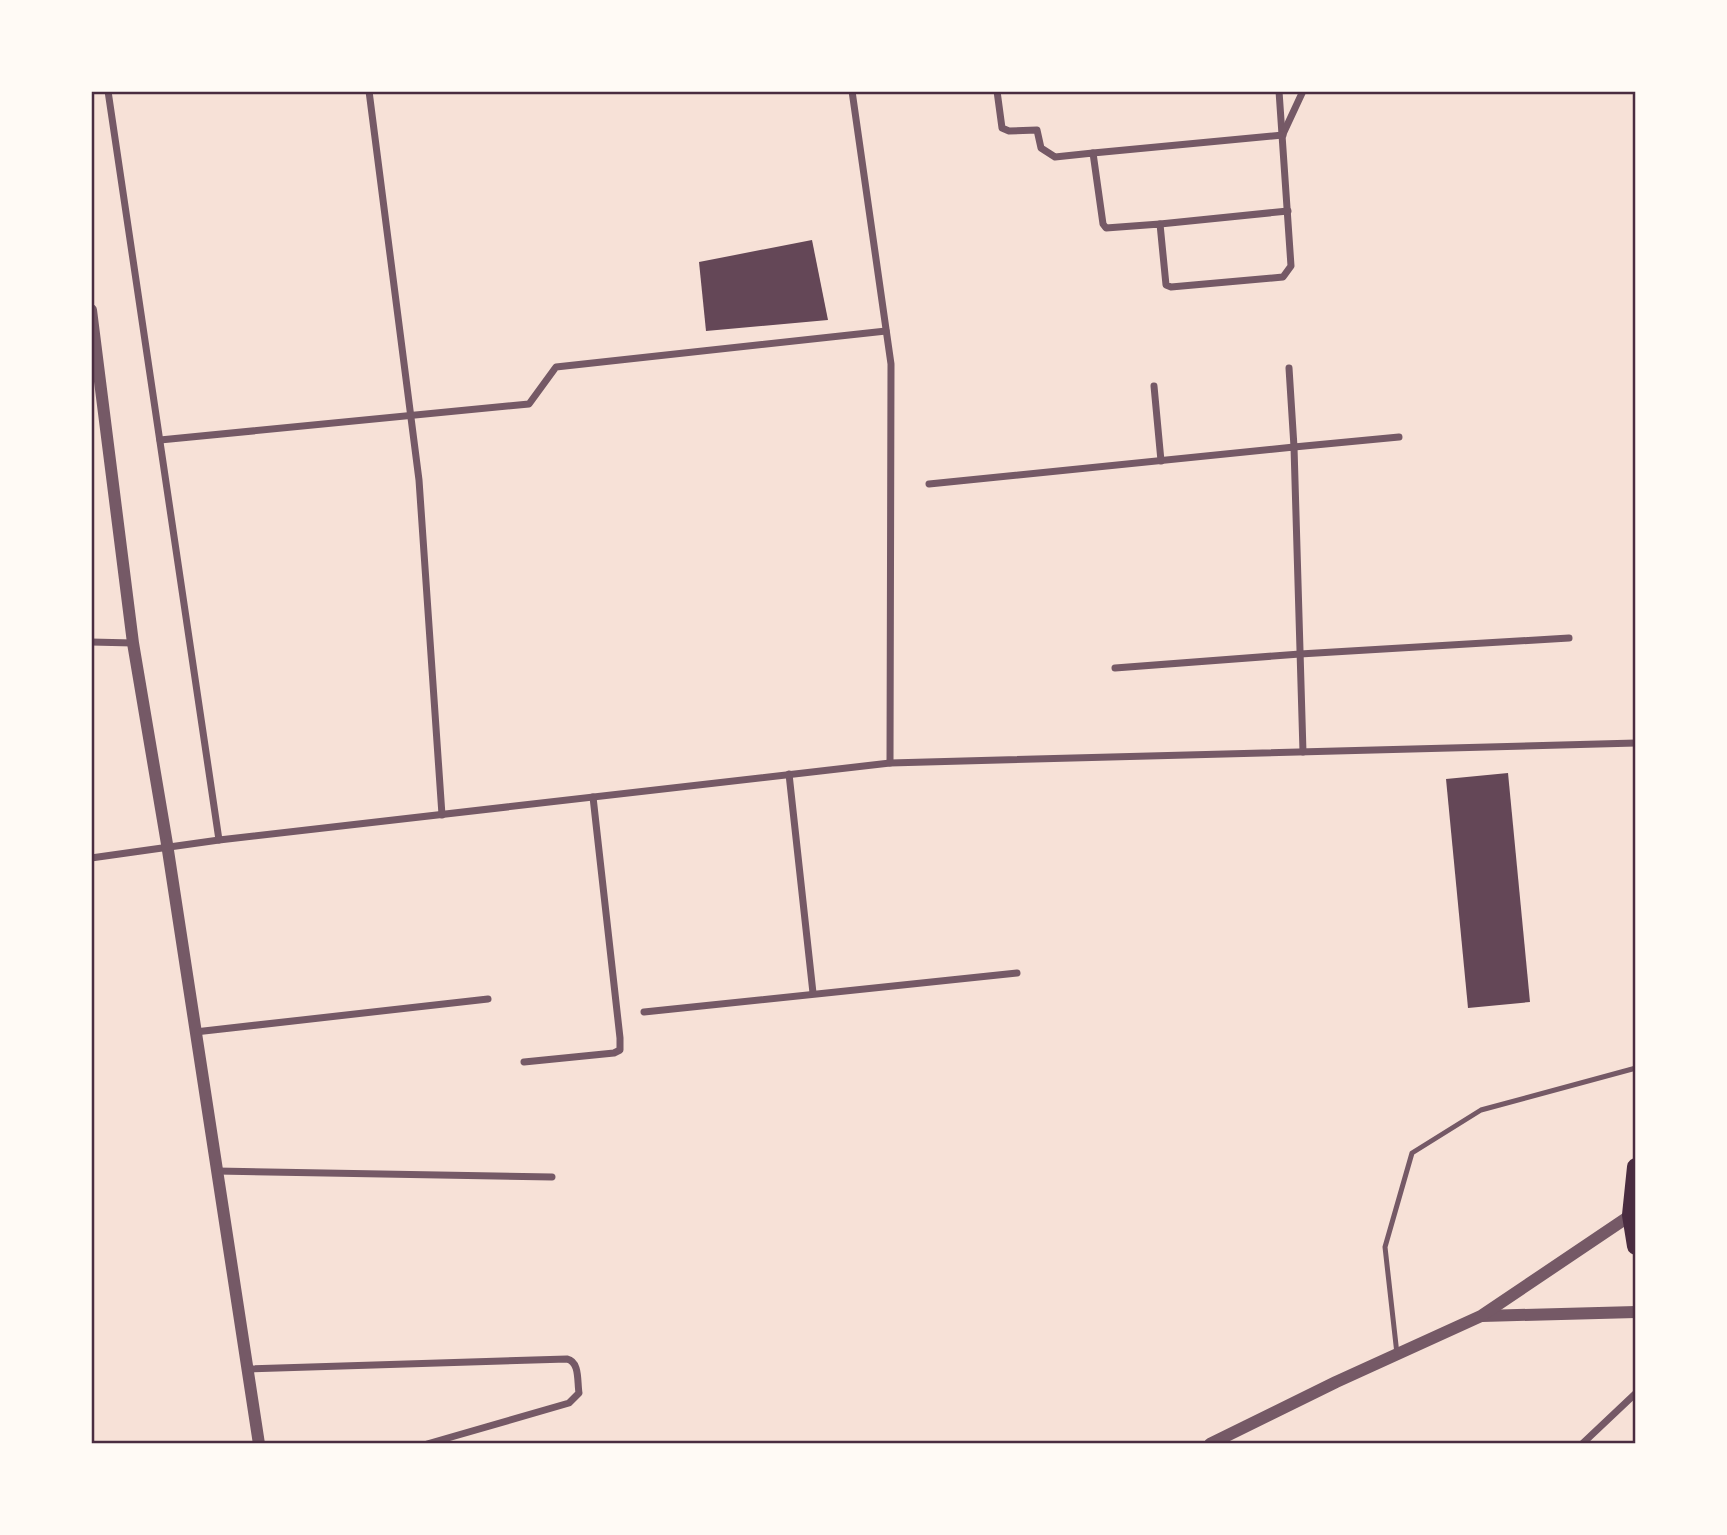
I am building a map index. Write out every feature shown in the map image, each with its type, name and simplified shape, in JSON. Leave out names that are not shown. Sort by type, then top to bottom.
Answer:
[{"type":"main road","points":[[1636,1167],[1633,1215],[1636,1246]]},
{"type":"street","points":[[108,91],[219,840]]},
{"type":"street","points":[[369,91],[419,481],[442,815]]},
{"type":"street","points":[[852,91],[891,364],[890,763]]},
{"type":"street","points":[[997,91],[1002,128],[1009,131],[1037,130],[1041,148],[1055,157],[1283,135]]},
{"type":"street","points":[[1160,224],[1166,285],[1171,287],[1283,277],[1291,266],[1279,91]]},
{"type":"street","points":[[1283,135],[1303,91]]},
{"type":"street","points":[[1093,153],[1103,224],[1106,228],[1288,211]]},
{"type":"street","points":[[91,310],[133,643],[259,1444]]},
{"type":"street","points":[[160,440],[529,404],[556,367],[886,331]]},
{"type":"street","points":[[1289,369],[1294,447],[1303,752]]},
{"type":"street","points":[[1154,386],[1161,461]]},
{"type":"street","points":[[929,484],[1399,438]]},
{"type":"street","points":[[1115,668],[1569,638]]},
{"type":"street","points":[[91,642],[133,643]]},
{"type":"street","points":[[91,858],[219,840],[890,763],[1636,743]]},
{"type":"street","points":[[789,774],[813,993]]},
{"type":"street","points":[[524,1062],[614,1053],[620,1050],[593,797]]},
{"type":"street","points":[[644,1012],[1017,973]]},
{"type":"street","points":[[195,1032],[488,999]]},
{"type":"street","points":[[217,1171],[552,1177]]},
{"type":"street","points":[[1210,1444],[1481,1316],[1633,1215]]},
{"type":"street","points":[[1481,1316],[1636,1312]]},
{"type":"street","points":[[247,1369],[566,1359],[575,1364],[579,1393],[569,1403],[428,1444]]},
{"type":"street","points":[[1582,1444],[1636,1394]]},
{"type":"lane","points":[[1397,1354],[1385,1247],[1412,1153],[1481,1110],[1636,1068]]},
{"type":"building","points":[[812,240],[828,320],[706,331],[699,262]]},
{"type":"building","points":[[1508,773],[1530,1002],[1468,1008],[1446,779]]}]
